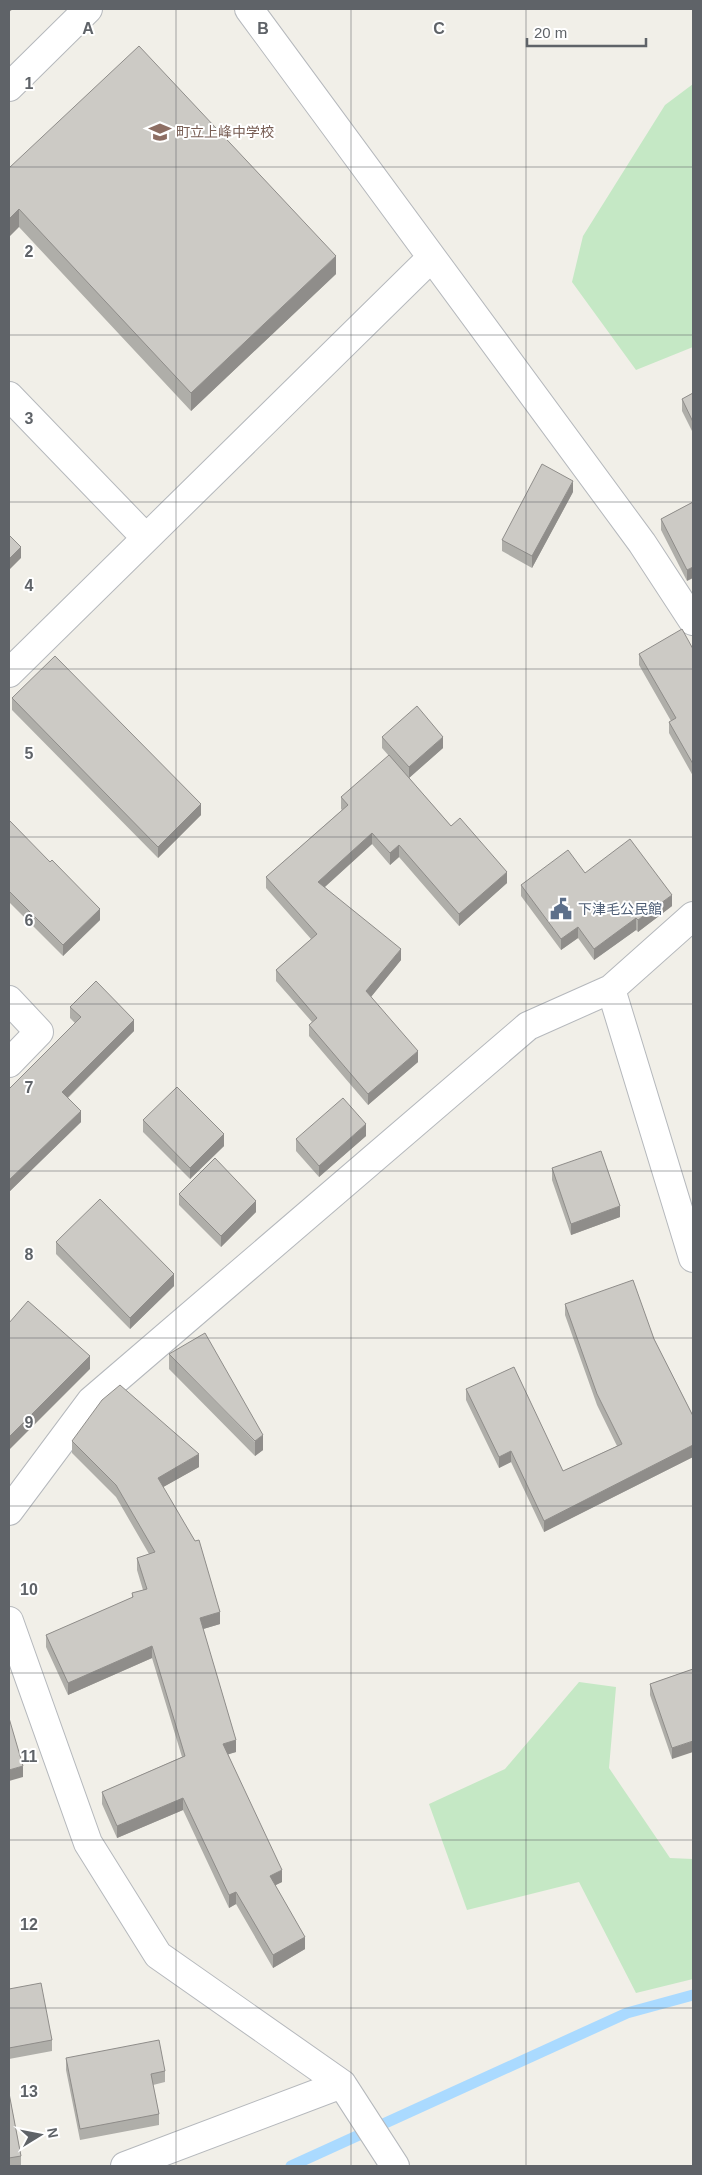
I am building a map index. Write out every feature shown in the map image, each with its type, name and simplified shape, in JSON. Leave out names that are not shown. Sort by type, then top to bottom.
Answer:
[{"type":"street","points":[[9,87],[88,9]]},
{"type":"street","points":[[249,9],[642,543],[693,621]]},
{"type":"street","points":[[9,673],[431,258]]},
{"type":"street","points":[[9,396],[146,538]]},
{"type":"street","points":[[9,1511],[91,1401],[99,1394],[528,1026],[612,989],[693,916]]},
{"type":"street","points":[[612,989],[693,1258]]},
{"type":"street","points":[[9,1000],[39,1032],[9,1063]]},
{"type":"street","points":[[9,1621],[88,1843],[158,1955],[342,2084],[380,2139],[395,2166]]},
{"type":"street","points":[[124,2166],[342,2084]]},
{"type":"green space","points":[[693,84],[693,347],[636,370],[572,282],[583,236],[665,105]]},
{"type":"green space","points":[[579,1682],[616,1687],[609,1768],[670,1858],[693,1859],[693,1979],[636,1993],[579,1882],[467,1910],[429,1804],[505,1769]]},
{"type":"building","points":[[139,46],[336,256],[191,393],[19,209],[9,219],[9,168]]},
{"type":"building","points":[[693,393],[693,422],[682,399]]},
{"type":"building","points":[[542,464],[573,481],[532,556],[502,540]]},
{"type":"building","points":[[693,502],[693,567],[687,570],[661,519]]},
{"type":"building","points":[[9,535],[21,547],[9,559]]},
{"type":"building","points":[[682,629],[693,649],[693,764],[669,722],[676,718],[639,654]]},
{"type":"building","points":[[55,656],[201,804],[158,847],[12,698]]},
{"type":"building","points":[[417,706],[443,737],[409,767],[382,737]]},
{"type":"building","points":[[389,755],[451,826],[460,818],[507,872],[459,914],[399,845],[390,853],[372,833],[318,882],[401,949],[366,991],[418,1051],[368,1094],[309,1025],[317,1018],[276,970],[317,934],[266,877],[348,805],[341,797]]},
{"type":"building","points":[[9,820],[100,909],[63,945],[9,891]]},
{"type":"building","points":[[630,839],[672,895],[638,920],[636,918],[594,949],[578,927],[561,939],[521,885],[568,850],[585,873]]},
{"type":"building","points":[[96,981],[134,1020],[62,1092],[81,1111],[9,1180],[9,1089],[81,1017],[70,1007]]},
{"type":"building","points":[[177,1087],[224,1134],[190,1168],[143,1120]]},
{"type":"building","points":[[343,1098],[366,1124],[319,1166],[296,1139]]},
{"type":"building","points":[[601,1151],[620,1206],[571,1224],[552,1168]]},
{"type":"building","points":[[215,1158],[256,1201],[221,1236],[179,1194]]},
{"type":"building","points":[[100,1199],[174,1274],[130,1318],[56,1242]]},
{"type":"building","points":[[633,1280],[654,1339],[693,1416],[693,1445],[544,1521],[511,1451],[499,1457],[466,1389],[514,1367],[563,1471],[622,1444],[597,1394],[565,1304]]},
{"type":"building","points":[[28,1301],[90,1356],[9,1437],[9,1323]]},
{"type":"building","points":[[205,1333],[263,1435],[255,1441],[169,1354]]},
{"type":"building","points":[[120,1385],[199,1454],[158,1478],[195,1541],[199,1540],[220,1612],[200,1618],[236,1740],[223,1744],[282,1870],[270,1876],[305,1937],[273,1955],[236,1892],[229,1895],[183,1798],[117,1826],[102,1792],[185,1756],[152,1646],[68,1683],[46,1635],[133,1597],[132,1593],[147,1589],[137,1558],[155,1552],[116,1485],[72,1441],[102,1400]]},
{"type":"building","points":[[693,1669],[693,1741],[672,1748],[650,1684]]},
{"type":"building","points":[[9,1718],[23,1766],[9,1770]]},
{"type":"building","points":[[41,1983],[52,2040],[9,2048],[9,1989]]},
{"type":"building","points":[[159,2040],[165,2071],[151,2074],[159,2114],[80,2129],[66,2058]]},
{"type":"building","points":[[9,2093],[21,2156],[9,2158]]},
{"type":"waterway","points":[[291,2166],[627,2013],[693,1995]]},
{"type":"place","name":"町立上峰中学校","points":[[160,132]]},
{"type":"place","name":"下津毛公民館","points":[[561,909]]}]
